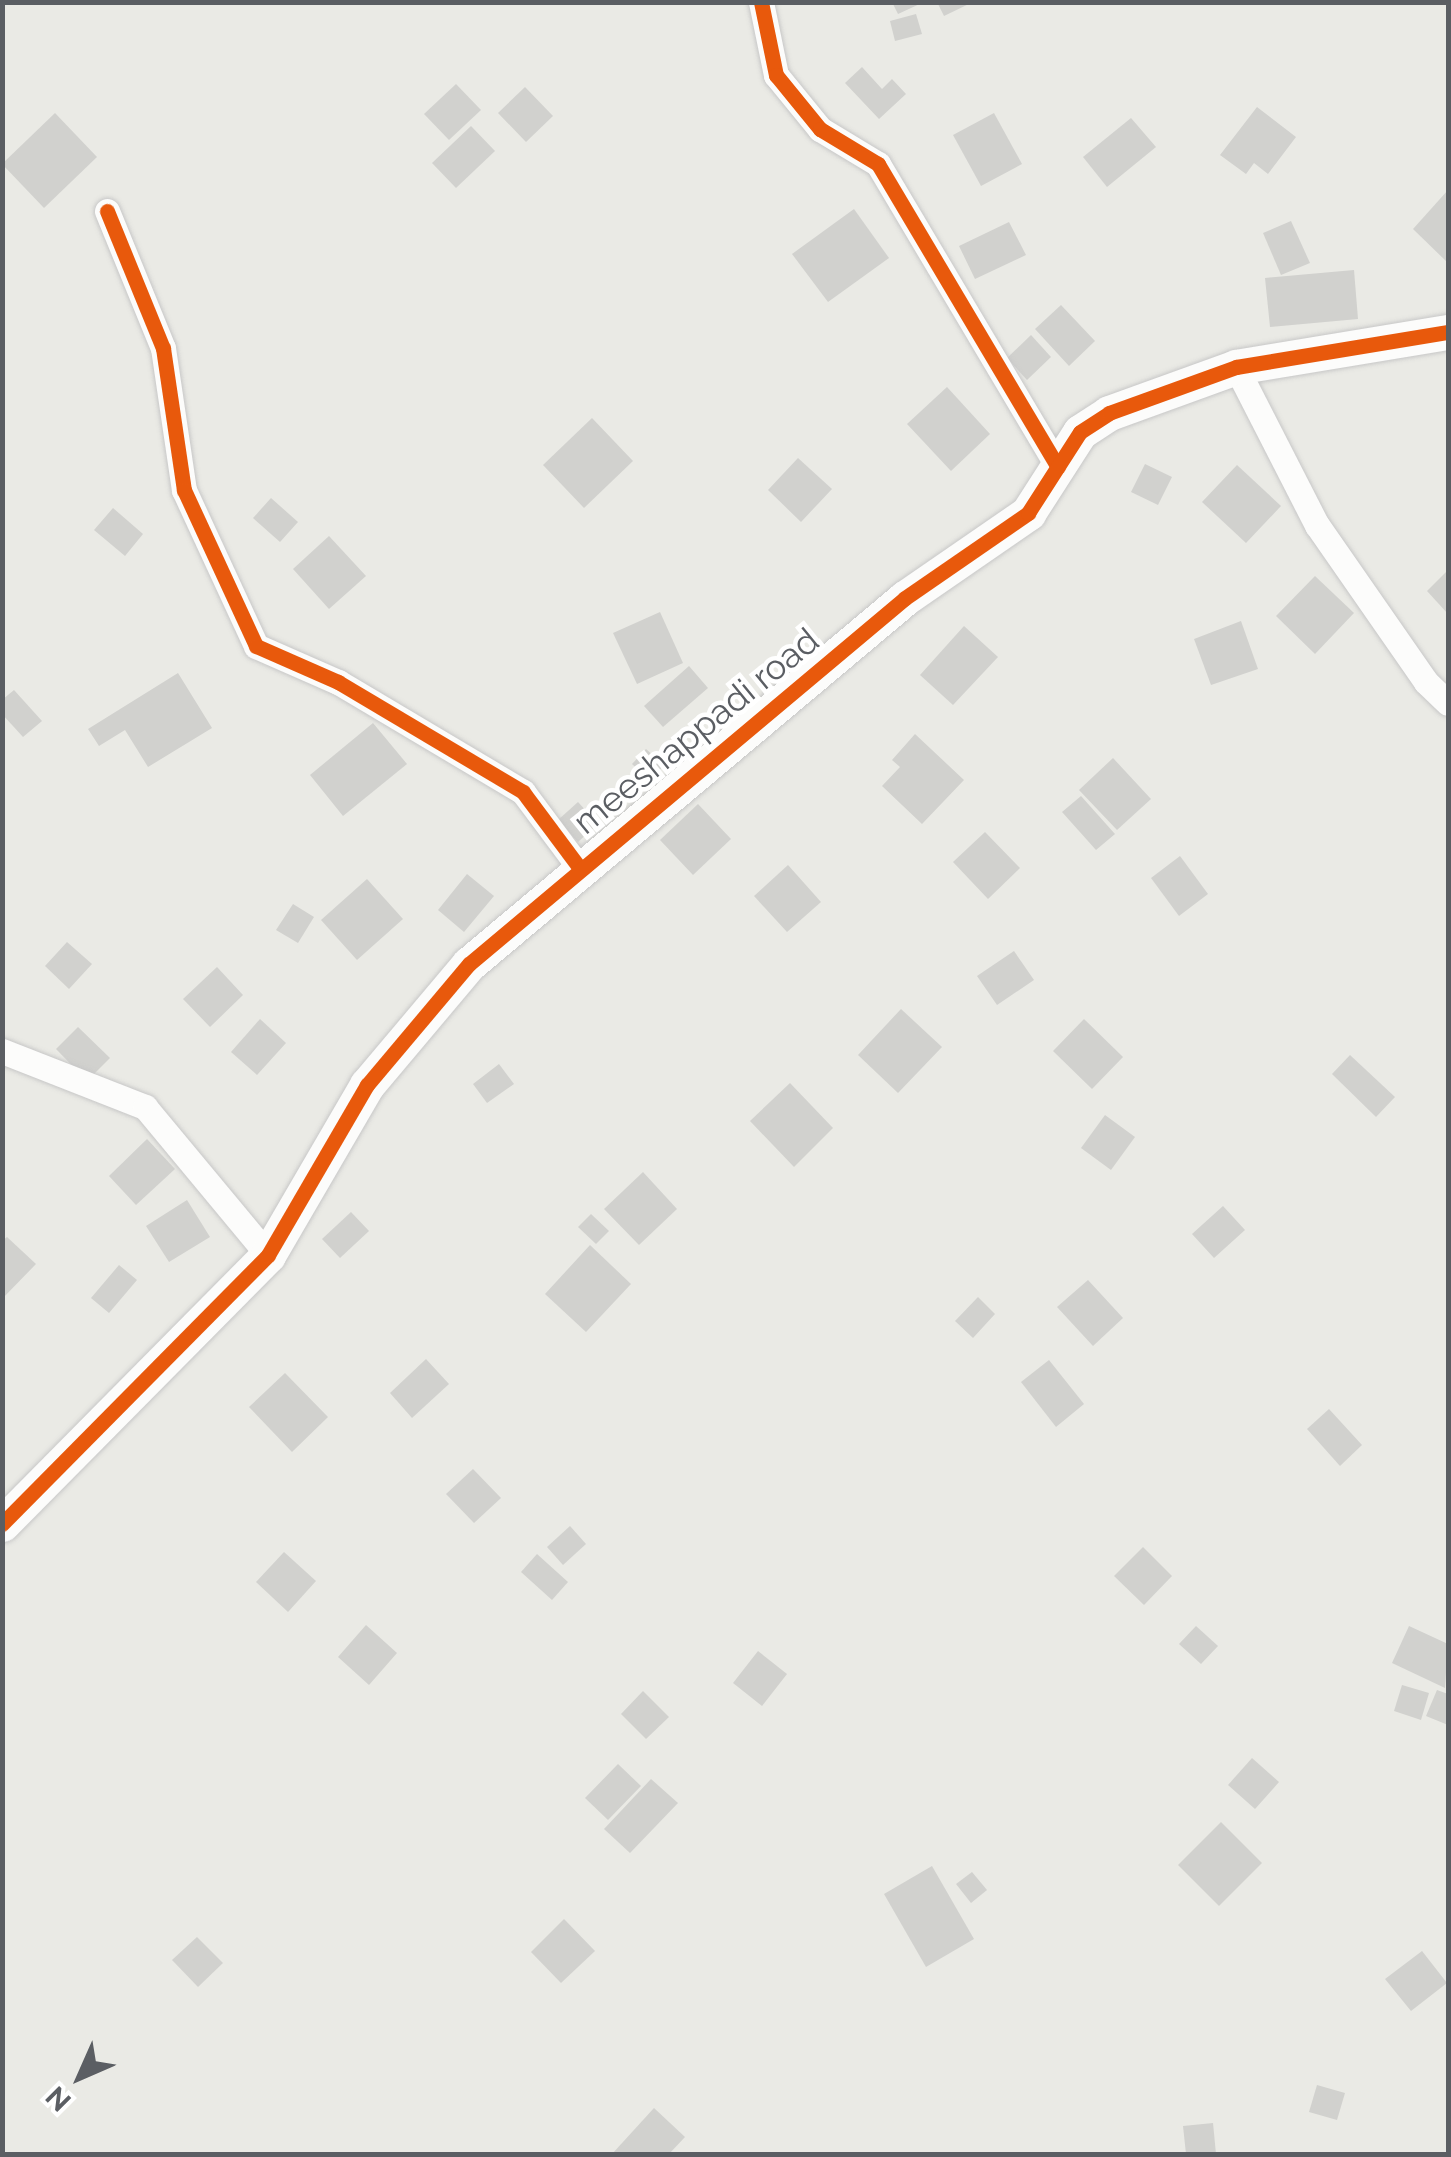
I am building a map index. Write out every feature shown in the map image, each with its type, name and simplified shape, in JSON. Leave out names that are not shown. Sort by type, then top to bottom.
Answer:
[{"type":"street","points":[[761,2],[776,75],[820,129],[878,164],[1058,468]]},
{"type":"street","points":[[106,210],[163,348],[184,490],[256,646],[338,682],[523,792],[578,867]]},
{"type":"street","name":"meeshappadi road","points":[[2,1524],[268,1255],[367,1085],[470,964],[578,867],[906,598],[1028,513],[1080,432],[1109,413],[1236,366],[1448,332]]},
{"type":"street","points":[[1236,366],[1317,525],[1426,682],[1448,703]]},
{"type":"street","points":[[2,1051],[145,1107],[268,1255]]},
{"type":"building","points":[[892,2],[924,2],[898,14]]},
{"type":"building","points":[[937,2],[973,2],[944,16]]},
{"type":"building","points":[[916,14],[922,34],[895,41],[890,21]]},
{"type":"building","points":[[862,67],[882,89],[892,79],[906,94],[879,119],[845,83]]},
{"type":"building","points":[[456,84],[481,110],[449,140],[424,114]]},
{"type":"building","points":[[525,87],[553,116],[526,142],[498,113]]},
{"type":"building","points":[[1257,107],[1296,137],[1268,174],[1254,163],[1246,174],[1220,155]]},
{"type":"building","points":[[55,113],[97,157],[44,208],[2,164]]},
{"type":"building","points":[[994,113],[1022,164],[981,186],[953,135]]},
{"type":"building","points":[[1131,118],[1156,147],[1107,187],[1083,157]]},
{"type":"building","points":[[471,126],[495,151],[456,188],[432,163]]},
{"type":"building","points":[[1448,190],[1448,263],[1413,229]]},
{"type":"building","points":[[854,209],[889,258],[828,302],[792,254]]},
{"type":"building","points":[[1291,221],[1310,263],[1281,275],[1263,233]]},
{"type":"building","points":[[1009,222],[1026,255],[975,279],[959,246]]},
{"type":"building","points":[[1354,270],[1358,319],[1270,327],[1265,278]]},
{"type":"building","points":[[1061,305],[1095,341],[1069,366],[1035,329]]},
{"type":"building","points":[[1031,335],[1051,357],[1027,380],[1007,358]]},
{"type":"building","points":[[947,387],[990,434],[951,471],[907,424]]},
{"type":"building","points":[[592,418],[633,461],[584,508],[543,465]]},
{"type":"building","points":[[798,458],[832,489],[801,522],[768,490]]},
{"type":"building","points":[[1145,464],[1172,477],[1158,505],[1131,492]]},
{"type":"building","points":[[1237,465],[1281,506],[1246,543],[1202,502]]},
{"type":"building","points":[[271,498],[298,522],[280,542],[253,518]]},
{"type":"building","points":[[113,508],[143,534],[125,556],[94,530]]},
{"type":"building","points":[[329,536],[366,576],[329,609],[293,569]]},
{"type":"building","points":[[1448,570],[1448,614],[1427,591]]},
{"type":"building","points":[[1315,576],[1354,613],[1315,654],[1276,616]]},
{"type":"building","points":[[660,612],[683,663],[637,684],[613,633]]},
{"type":"building","points":[[1241,621],[1258,669],[1211,685],[1194,639]]},
{"type":"building","points":[[964,626],[998,657],[953,705],[920,675]]},
{"type":"building","points":[[689,666],[708,688],[663,727],[644,706]]},
{"type":"building","points":[[178,673],[212,728],[148,767],[125,730],[99,746],[88,729]]},
{"type":"building","points":[[14,690],[42,721],[23,737],[2,714],[2,700]]},
{"type":"building","points":[[373,723],[407,764],[343,816],[310,775]]},
{"type":"building","points":[[915,734],[964,780],[922,824],[882,786],[900,767],[892,760]]},
{"type":"building","points":[[646,749],[664,765],[650,781],[632,764]]},
{"type":"building","points":[[1113,758],[1151,799],[1117,830],[1079,790]]},
{"type":"building","points":[[1081,796],[1115,834],[1096,850],[1062,812]]},
{"type":"building","points":[[578,802],[598,824],[578,842],[558,820]]},
{"type":"building","points":[[698,804],[731,839],[693,875],[660,840]]},
{"type":"building","points":[[985,832],[1020,868],[988,899],[953,862]]},
{"type":"building","points":[[1180,856],[1208,894],[1179,916],[1151,878]]},
{"type":"building","points":[[788,865],[821,902],[787,932],[754,896]]},
{"type":"building","points":[[467,874],[494,896],[464,932],[438,910]]},
{"type":"building","points":[[367,879],[403,919],[357,960],[321,920]]},
{"type":"building","points":[[293,904],[314,917],[298,943],[276,930]]},
{"type":"building","points":[[67,942],[92,964],[69,989],[45,966]]},
{"type":"building","points":[[1014,951],[1034,980],[997,1005],[977,976]]},
{"type":"building","points":[[217,967],[243,995],[210,1027],[183,999]]},
{"type":"building","points":[[901,1009],[942,1047],[898,1093],[858,1055]]},
{"type":"building","points":[[260,1019],[286,1043],[257,1075],[231,1052]]},
{"type":"building","points":[[1084,1019],[1123,1057],[1092,1089],[1053,1051]]},
{"type":"building","points":[[78,1027],[110,1058],[87,1081],[56,1049]]},
{"type":"building","points":[[1350,1055],[1395,1097],[1376,1117],[1332,1074]]},
{"type":"building","points":[[499,1064],[514,1084],[487,1103],[473,1084]]},
{"type":"building","points":[[790,1083],[833,1128],[794,1167],[750,1121]]},
{"type":"building","points":[[1105,1115],[1135,1137],[1111,1170],[1081,1148]]},
{"type":"building","points":[[147,1139],[175,1169],[136,1205],[109,1176]]},
{"type":"building","points":[[643,1172],[677,1209],[639,1245],[604,1209]]},
{"type":"building","points":[[187,1200],[210,1237],[169,1262],[146,1226]]},
{"type":"building","points":[[1223,1206],[1245,1230],[1214,1258],[1192,1234]]},
{"type":"building","points":[[351,1212],[369,1231],[340,1258],[322,1239]]},
{"type":"building","points":[[591,1214],[609,1231],[596,1244],[578,1227]]},
{"type":"building","points":[[7,1237],[36,1264],[2,1299],[2,1241]]},
{"type":"building","points":[[590,1245],[631,1284],[586,1332],[545,1294]]},
{"type":"building","points":[[119,1265],[137,1280],[109,1313],[91,1298]]},
{"type":"building","points":[[1088,1280],[1123,1318],[1093,1346],[1057,1307]]},
{"type":"building","points":[[978,1297],[995,1314],[973,1338],[955,1321]]},
{"type":"building","points":[[426,1359],[449,1384],[412,1418],[390,1393]]},
{"type":"building","points":[[1049,1360],[1084,1404],[1056,1427],[1021,1382]]},
{"type":"building","points":[[285,1373],[328,1417],[292,1452],[249,1407]]},
{"type":"building","points":[[1329,1409],[1362,1445],[1340,1466],[1307,1429]]},
{"type":"building","points":[[473,1469],[501,1498],[474,1523],[446,1494]]},
{"type":"building","points":[[570,1526],[586,1544],[563,1565],[547,1547]]},
{"type":"building","points":[[1143,1547],[1172,1576],[1144,1605],[1114,1576]]},
{"type":"building","points":[[284,1552],[316,1581],[288,1612],[256,1582]]},
{"type":"building","points":[[537,1554],[568,1582],[552,1600],[521,1572]]},
{"type":"building","points":[[366,1625],[397,1653],[369,1685],[338,1657]]},
{"type":"building","points":[[1196,1626],[1218,1646],[1201,1664],[1179,1644]]},
{"type":"building","points":[[1409,1626],[1448,1644],[1445,1688],[1392,1663]]},
{"type":"building","points":[[758,1651],[787,1674],[762,1706],[733,1683]]},
{"type":"building","points":[[1402,1685],[1429,1693],[1421,1720],[1394,1711]]},
{"type":"building","points":[[1437,1690],[1448,1694],[1448,1725],[1426,1716]]},
{"type":"building","points":[[643,1691],[669,1717],[646,1739],[621,1714]]},
{"type":"building","points":[[1252,1758],[1279,1782],[1255,1809],[1228,1785]]},
{"type":"building","points":[[618,1764],[641,1786],[608,1820],[585,1798]]},
{"type":"building","points":[[651,1779],[678,1803],[630,1853],[604,1829]]},
{"type":"building","points":[[1221,1822],[1262,1863],[1219,1906],[1178,1865]]},
{"type":"building","points":[[932,1866],[974,1939],[926,1967],[884,1894]]},
{"type":"building","points":[[972,1872],[987,1890],[971,1903],[956,1884]]},
{"type":"building","points":[[564,1919],[595,1951],[561,1983],[531,1952]]},
{"type":"building","points":[[197,1937],[223,1963],[198,1987],[172,1960]]},
{"type":"building","points":[[1422,1951],[1447,1983],[1411,2011],[1385,1979]]},
{"type":"building","points":[[1317,2085],[1345,2093],[1337,2120],[1309,2112]]},
{"type":"building","points":[[654,2108],[685,2137],[669,2154],[612,2154]]},
{"type":"building","points":[[1213,2123],[1216,2154],[1186,2154],[1183,2126]]},
{"type":"cycle path","points":[[761,2],[776,75],[820,129],[878,164],[1058,467]]},
{"type":"cycle path","points":[[107,211],[163,348],[184,490],[256,646],[338,682],[523,792],[579,867]]},
{"type":"cycle path","points":[[2,1524],[268,1255],[367,1085],[469,964],[905,598],[1028,513],[1080,432],[1109,413],[1236,367],[1448,332]]}]
